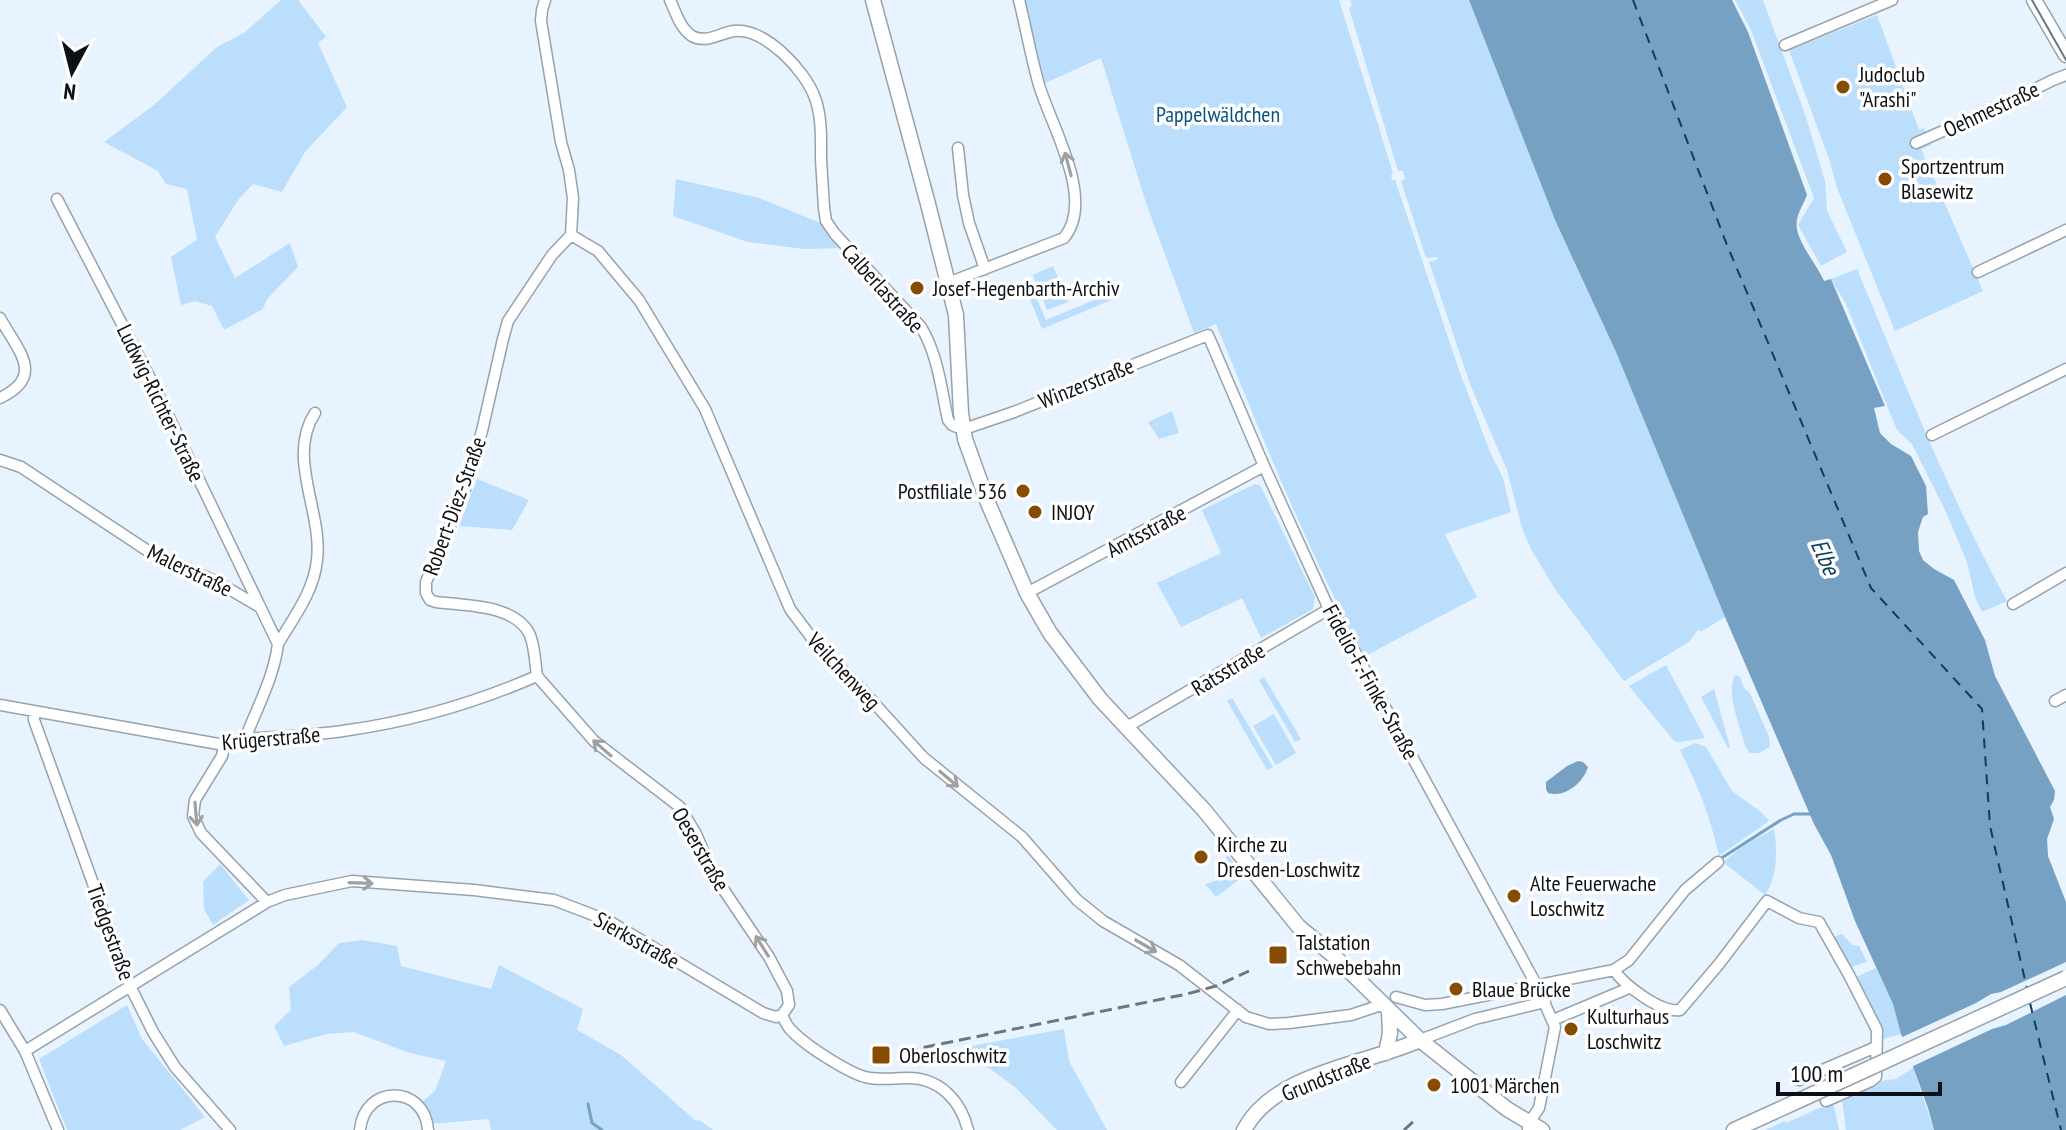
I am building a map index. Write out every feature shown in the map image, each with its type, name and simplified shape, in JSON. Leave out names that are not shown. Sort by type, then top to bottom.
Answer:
[{"type":"main road","points":[[2034,0],[2066,55]]},
{"type":"main road","points":[[876,1],[956,315],[962,427],[984,491],[1027,593],[1050,633],[1125,728],[1204,810],[1298,926],[1390,1004],[1420,1040],[1530,1128]]},
{"type":"main road","points":[[1734,1130],[2066,978]]},
{"type":"main road","points":[[1386,1053],[1390,1004]]},
{"type":"main road","name":"Grundstraße","points":[[1244,1130],[1260,1108],[1283,1092],[1328,1071],[1420,1040]]},
{"type":"street","points":[[545,0],[541,21],[573,198],[571,235]]},
{"type":"street","name":"Calberlastraße","points":[[670,0],[683,28],[692,36],[707,39],[730,32],[750,33],[784,55],[807,82],[820,117],[826,221],[921,327],[935,356],[948,420],[952,425],[962,427]]},
{"type":"street","points":[[948,283],[1064,238],[1073,224],[1069,164],[1039,86],[1019,0]]},
{"type":"street","points":[[1785,45],[1892,0]]},
{"type":"street","name":"Oehmestraße","points":[[1916,143],[2066,75]]},
{"type":"street","points":[[958,148],[969,223],[985,269]]},
{"type":"street","name":"Ludwig-Richter-Straße","points":[[57,199],[152,382],[261,607]]},
{"type":"street","points":[[1978,272],[2066,230]]},
{"type":"street","name":"Robert-Diez-Straße","points":[[537,676],[530,636],[521,622],[493,610],[436,602],[428,597],[425,588],[464,493],[508,321],[552,255],[571,235]]},
{"type":"street","name":"Veilchenweg","points":[[571,235],[598,251],[639,300],[705,409],[790,609],[811,637],[924,758],[1022,837],[1077,900],[1103,921],[1179,965],[1246,1017],[1269,1024],[1289,1023],[1351,1015],[1390,1004]]},
{"type":"street","points":[[0,318],[27,370],[22,383],[0,398]]},
{"type":"street","name":"Winzerstraße","points":[[962,427],[1014,412],[1208,335]]},
{"type":"street","name":"Fidelio-F.-Finke-Straße","points":[[1208,335],[1329,609],[1553,1020]]},
{"type":"street","points":[[1932,435],[2066,369]]},
{"type":"street","points":[[245,739],[270,677],[278,644],[311,587],[318,558],[316,525],[305,464],[305,432],[315,413]]},
{"type":"street","name":"Malerstraße","points":[[0,460],[21,467],[148,551],[219,583],[261,607]]},
{"type":"street","name":"Amtsstraße","points":[[1027,593],[1264,466]]},
{"type":"street","points":[[2013,604],[2066,573]]},
{"type":"street","points":[[261,607],[278,644]]},
{"type":"street","name":"Ratsstraße","points":[[1125,728],[1329,609]]},
{"type":"street","name":"Krügerstraße","points":[[0,705],[224,745],[245,739],[351,730],[444,709],[537,676]]},
{"type":"street","name":"Oeserstraße","points":[[537,676],[607,753],[680,807],[696,834],[713,874],[769,957],[787,991],[789,1005],[782,1015]]},
{"type":"street","points":[[2055,701],[2066,695]]},
{"type":"street","name":"Tiedgestraße","points":[[34,711],[34,720],[130,986],[175,1067],[230,1130]]},
{"type":"street","points":[[224,745],[222,756],[195,800],[193,816],[201,833],[267,902]]},
{"type":"street","points":[[1390,1004],[1442,1004],[1614,970],[1629,960],[1685,890],[1718,862]]},
{"type":"street","name":"Sierksstraße","points":[[130,986],[267,902],[285,895],[352,881],[474,890],[554,900],[599,915],[763,1013],[776,1017],[782,1015],[793,1033],[854,1075],[871,1079],[909,1078],[941,1088],[962,1110],[968,1130]]},
{"type":"street","points":[[1614,970],[1629,988],[1666,1009],[1676,1011],[1719,964],[1767,901],[1799,918],[1819,922],[1877,1030],[1876,1077],[1840,1099],[1826,1101]]},
{"type":"street","points":[[25,1051],[130,986]]},
{"type":"street","points":[[1530,1128],[1539,1108],[1555,1027],[1553,1020],[1629,988]]},
{"type":"street","points":[[1420,1040],[1475,1019],[1545,1002]]},
{"type":"street","points":[[0,1010],[25,1051],[58,1130]]},
{"type":"street","points":[[1181,1082],[1238,1010]]},
{"type":"street","points":[[1799,1080],[1876,1047]]},
{"type":"street","points":[[360,1130],[370,1105],[396,1095],[412,1100],[420,1108],[428,1130]]},
{"type":"green space","points":[[281,0],[298,0],[326,37],[318,43],[347,107],[305,152],[282,192],[253,184],[238,200],[215,237],[235,278],[290,243],[298,267],[267,299],[263,309],[224,330],[212,306],[195,301],[181,305],[171,257],[197,240],[187,189],[166,184],[158,171],[104,142],[154,105],[217,47],[244,33]]},
{"type":"green space","name":"Pappelwäldchen","points":[[1025,0],[1339,0],[1393,173],[1392,180],[1395,180],[1460,373],[1503,478],[1511,512],[1445,534],[1477,597],[1365,656],[1304,534],[1216,324],[1194,333],[1146,203],[1101,58],[1043,84]]},
{"type":"green space","points":[[1350,0],[1469,0],[1555,220],[1616,352],[1725,617],[1702,631],[1698,630],[1689,642],[1624,681],[1555,589],[1522,528],[1507,470],[1470,384],[1429,262],[1438,259],[1425,255],[1401,181],[1405,179],[1403,171],[1398,171],[1349,8],[1352,6]]},
{"type":"green space","points":[[1735,0],[1763,0],[1806,117],[1825,181],[1827,211],[1847,252],[1821,266],[1798,225],[1814,198],[1751,30]]},
{"type":"green space","name":"Sportzentrum Blasewitz","points":[[1877,15],[1919,130],[1924,128],[1931,145],[1921,149],[1983,291],[1895,331],[1837,188],[1789,50]]},
{"type":"green space","points":[[676,179],[759,198],[823,224],[842,248],[804,249],[748,242],[673,216]]},
{"type":"green space","points":[[1053,266],[1068,302],[1047,310],[1033,275]]},
{"type":"green space","points":[[1857,269],[1946,478],[2007,601],[1982,612],[1967,562],[1945,510],[1912,444],[1897,430],[1846,304],[1831,279]]},
{"type":"green space","points":[[1033,290],[1046,320],[1114,292],[1116,298],[1042,329],[1027,292]]},
{"type":"green space","points":[[1172,411],[1179,433],[1159,439],[1148,422]]},
{"type":"green space","points":[[477,479],[529,500],[512,530],[459,526]]},
{"type":"green space","points":[[1255,484],[1260,485],[1315,597],[1313,609],[1261,638],[1242,598],[1181,627],[1157,583],[1221,553],[1202,510]]},
{"type":"green space","points":[[1666,665],[1705,738],[1674,741],[1629,686]]},
{"type":"green space","points":[[1735,675],[1740,677],[1744,688],[1750,693],[1769,737],[1770,747],[1759,753],[1750,753],[1746,748],[1733,701]]},
{"type":"green space","points":[[1264,677],[1301,739],[1295,742],[1259,680]]},
{"type":"green space","points":[[1714,689],[1730,747],[1728,748],[1701,697]]},
{"type":"green space","points":[[1232,698],[1273,767],[1267,770],[1227,701]]},
{"type":"green space","points":[[1274,714],[1296,753],[1276,765],[1253,726]]},
{"type":"green space","points":[[1695,743],[1706,747],[1732,791],[1769,821],[1719,856],[1703,803],[1680,750]]},
{"type":"green space","points":[[1774,829],[1776,864],[1765,895],[1723,862]]},
{"type":"green space","points":[[1227,854],[1244,876],[1216,897],[1205,884],[1225,873]]},
{"type":"green space","points":[[220,864],[249,900],[213,925],[204,909],[203,882]]},
{"type":"green space","points":[[1842,934],[1852,945],[1859,946],[1867,962],[1848,968],[1833,937]]},
{"type":"green space","points":[[362,940],[397,946],[401,966],[491,989],[499,965],[583,1009],[577,1030],[621,1055],[696,1121],[713,1130],[491,1130],[489,1119],[431,1124],[423,1101],[435,1091],[446,1061],[410,1053],[354,1032],[326,1034],[284,1046],[274,1026],[291,1010],[289,987],[318,965],[339,943]]},
{"type":"green space","points":[[1876,968],[1893,1004],[1901,1034],[1883,1039],[1854,978]]},
{"type":"green space","points":[[127,1005],[142,1039],[205,1117],[180,1130],[67,1130],[39,1059]]},
{"type":"green space","points":[[1064,1029],[1069,1061],[1107,1130],[1057,1130],[1015,1087],[971,1055],[971,1046]]},
{"type":"green space","points":[[1913,1068],[1934,1130],[1846,1130],[1842,1099],[1885,1080],[1896,1079]]},
{"type":"green space","points":[[1833,1102],[1839,1130],[1765,1130],[1786,1123]]},
{"type":"water","name":"Elbe","points":[[1469,0],[1732,0],[1748,32],[1807,195],[1798,217],[1799,235],[1824,281],[1831,279],[1885,406],[1874,408],[1880,433],[1911,456],[1926,486],[1928,514],[1923,517],[1918,532],[1919,551],[1923,560],[1954,580],[1985,640],[1995,676],[2055,791],[2050,807],[2054,819],[2047,839],[2048,856],[2066,902],[2066,1130],[1934,1130],[1893,1004],[1855,921],[1831,855],[1814,824],[1725,617],[1616,352],[1555,220]]},
{"type":"water","points":[[1578,761],[1588,767],[1578,784],[1561,793],[1548,793],[1546,782]]},
{"type":"pier","points":[[2066,962],[2066,995],[1909,1068],[1898,1039]]},
{"type":"waterway","points":[[1720,859],[1781,820],[1794,814],[1815,814]]},
{"type":"waterway","points":[[588,1104],[592,1123],[602,1130]]},
{"type":"ferry route","points":[[1633,0],[1727,245],[1871,588],[1982,709],[1990,826],[2027,989]]},
{"type":"ferry route","points":[[2030,1003],[2061,1130]]},
{"type":"tram line","points":[[2032,0],[2066,60]]},
{"type":"railway","points":[[906,1051],[1187,994],[1216,986],[1249,971]]},
{"type":"railway","points":[[1404,1130],[1414,1121]]},
{"type":"place","name":"Judoclub \"Arashi\"","points":[[1843,87]]},
{"type":"place","name":"Sportzentrum Blasewitz","points":[[1885,179]]},
{"type":"place","name":"Josef-Hegenbarth-Archiv","points":[[917,288]]},
{"type":"place","name":"Postfiliale 536","points":[[1023,491]]},
{"type":"place","name":"INJOY","points":[[1035,512]]},
{"type":"place","name":"Kirche zu Dresden-Loschwitz","points":[[1201,857]]},
{"type":"place","name":"Alte Feuerwache Loschwitz","points":[[1514,896]]},
{"type":"place","name":"Talstation Schwebebahn","points":[[1278,955]]},
{"type":"place","name":"Blaue Brücke","points":[[1456,989]]},
{"type":"place","name":"Kulturhaus Loschwitz","points":[[1571,1029]]},
{"type":"place","name":"Oberloschwitz","points":[[881,1055]]},
{"type":"place","name":"1001 Märchen","points":[[1434,1085]]}]
